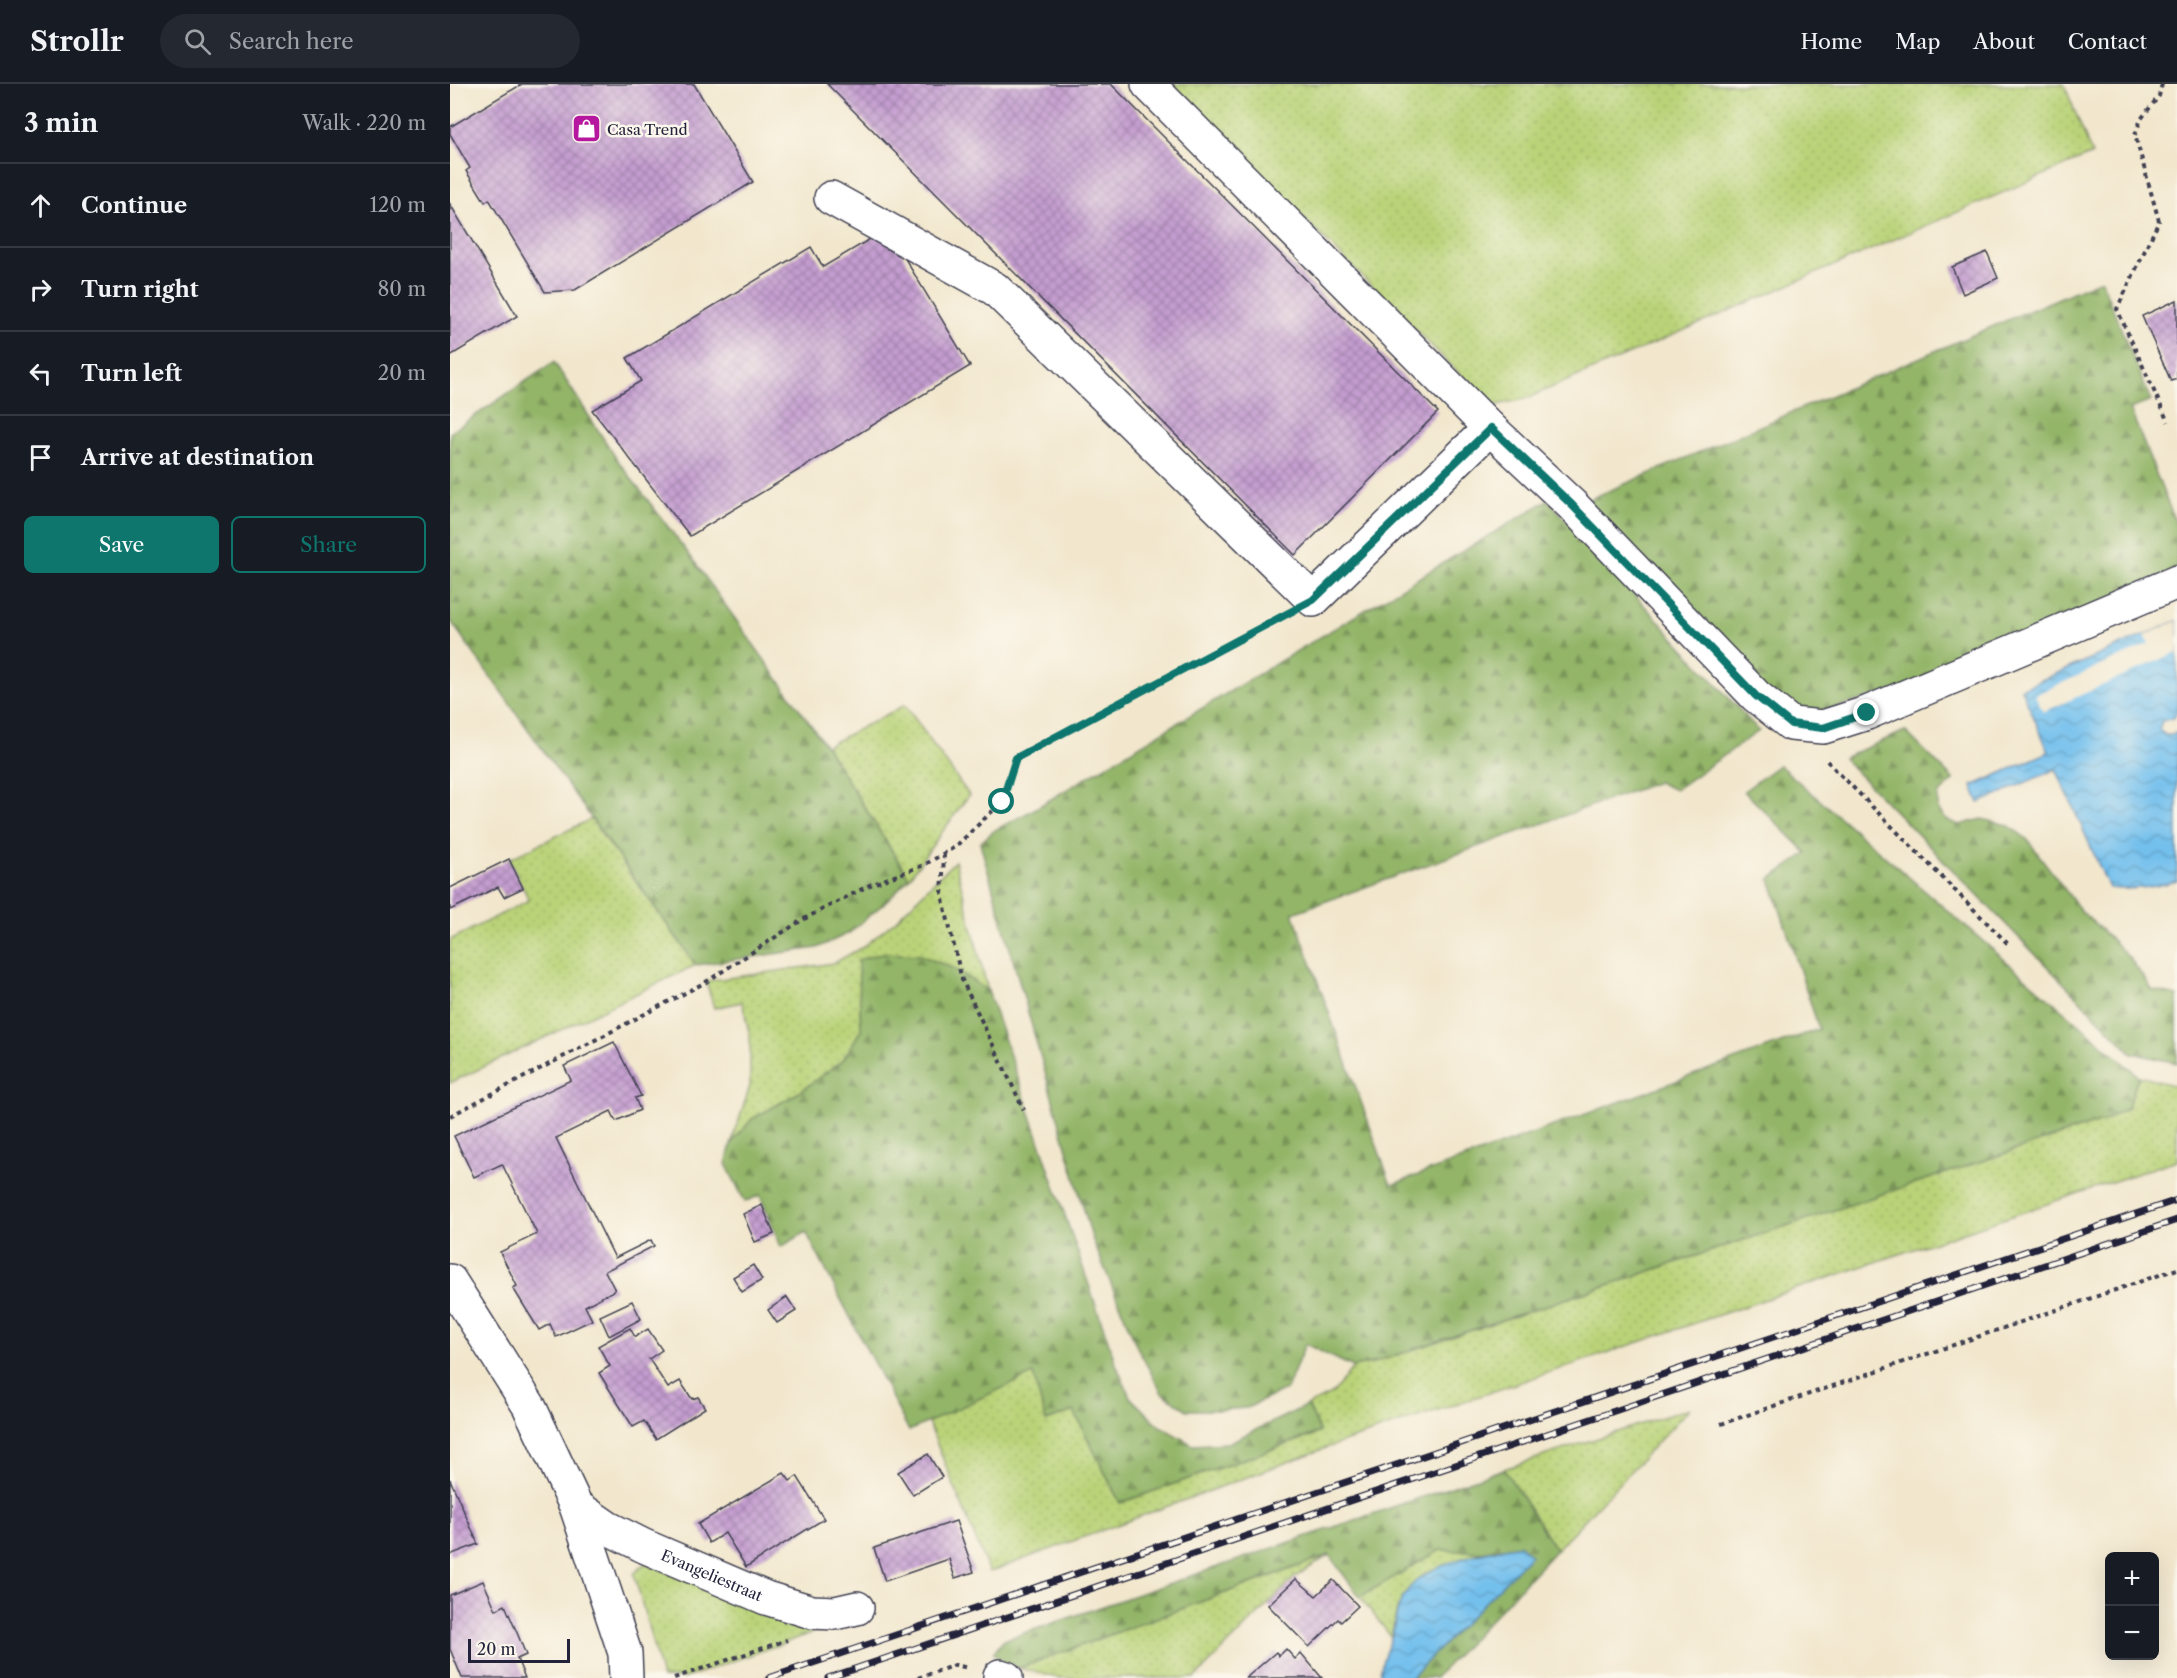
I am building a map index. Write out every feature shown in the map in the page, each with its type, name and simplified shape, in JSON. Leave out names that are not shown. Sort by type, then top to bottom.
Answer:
[{"type":"street","points":[[1148,84],[1491,428],[1572,505],[1756,696],[1791,724],[1823,728],[1867,713],[2177,582]]},
{"type":"street","points":[[831,198],[995,289],[1313,600],[1491,428]]},
{"type":"street","points":[[450,1281],[529,1406],[576,1506],[626,1653],[626,1678]]},
{"type":"street","name":"Evangeliestraat","points":[[576,1506],[608,1528],[644,1546],[766,1598],[812,1612],[835,1613],[857,1608]]},
{"type":"path","points":[[2162,84],[2159,96],[2141,119],[2135,135],[2159,221],[2117,309],[2168,422]]},
{"type":"path","points":[[450,1116],[706,982],[802,920],[870,885],[924,865],[944,854],[955,847],[1002,802],[1016,758],[1313,600]]},
{"type":"path","points":[[1791,724],[2008,944]]},
{"type":"path","points":[[944,854],[942,895],[962,980],[1024,1110]]},
{"type":"path","points":[[1721,1424],[2177,1269]]},
{"type":"path","points":[[674,1678],[797,1637]]},
{"type":"path","points":[[918,1678],[954,1665],[1003,1677]]},
{"type":"green space","points":[[1169,84],[2064,84],[2092,154],[1525,399],[1492,406]]},
{"type":"green space","points":[[2101,280],[2151,401],[2130,409],[2177,526],[2177,569],[1896,690],[1820,712],[1793,709],[1764,691],[1585,501]]},
{"type":"green space","points":[[554,362],[618,461],[688,553],[826,746],[909,878],[889,899],[849,933],[817,948],[696,965],[450,620],[450,433]]},
{"type":"green space","points":[[1548,500],[1759,731],[1675,790],[1658,782],[1293,913],[1391,1185],[1819,1029],[1770,879],[1807,853],[1744,791],[1779,765],[2139,1076],[2127,1108],[2103,1121],[1372,1363],[1353,1367],[1305,1344],[1287,1389],[1247,1408],[1187,1410],[1162,1393],[1137,1347],[1092,1238],[980,843],[995,830],[1031,811]]},
{"type":"green space","points":[[905,705],[969,795],[909,878],[826,746]]},
{"type":"green space","points":[[1905,731],[1954,780],[1938,795],[1938,809],[1945,819],[1959,825],[1982,819],[2008,825],[2027,839],[2081,911],[2132,961],[2152,990],[2177,996],[2177,1063],[2132,1053],[1843,758]]},
{"type":"green space","points":[[591,819],[696,965],[450,1083],[450,940],[529,900],[509,859]]},
{"type":"green space","points":[[955,861],[988,991],[955,969],[858,960],[861,1030],[843,1060],[798,1093],[752,1119],[731,1144],[750,1086],[750,1036],[742,1002],[714,1008],[706,981],[834,963],[863,947],[895,921]]},
{"type":"green space","points":[[883,953],[920,955],[955,969],[988,991],[1116,1364],[1130,1397],[1158,1425],[1193,1445],[1228,1443],[1308,1405],[1320,1432],[1120,1503],[1074,1411],[1046,1421],[1033,1374],[909,1431],[806,1232],[781,1247],[760,1195],[745,1202],[726,1164],[731,1144],[752,1119],[798,1093],[843,1060],[861,1030],[858,960]]},
{"type":"green space","points":[[2139,1076],[2177,1086],[2177,1160],[1326,1448],[989,1572],[928,1422],[1033,1373],[1046,1421],[1074,1411],[1120,1503],[1319,1433],[1308,1405],[1333,1393],[1353,1367],[1373,1363],[2103,1121],[2127,1108]]},
{"type":"green space","points":[[1690,1408],[1556,1550],[1504,1469]]},
{"type":"green space","points":[[1504,1469],[1556,1550],[1435,1678],[1411,1678],[1530,1555],[1520,1545],[1482,1552],[1440,1550],[1360,1597],[1329,1555],[1019,1668],[1005,1663],[993,1653],[1004,1640]]},
{"type":"green space","points":[[1440,1549],[1482,1552],[1425,1573],[1397,1609],[1391,1637],[1360,1597]]},
{"type":"green space","points":[[1329,1555],[1295,1577],[1195,1678],[1059,1678],[1019,1668]]},
{"type":"green space","points":[[645,1563],[815,1632],[685,1678],[662,1678],[634,1574]]},
{"type":"water","points":[[2177,621],[2177,710],[2174,718],[2162,721],[2159,729],[2165,735],[2177,732],[2177,881],[2143,888],[2109,888],[2056,769],[1979,803],[1972,786],[2049,752],[2021,689]]},
{"type":"water","points":[[1520,1545],[1531,1555],[1411,1678],[1380,1678],[1382,1662],[1401,1602],[1416,1581],[1428,1572],[1459,1559]]},
{"type":"pier","points":[[2177,621],[2177,652],[2043,712],[2035,695],[2149,644],[2145,635]]},
{"type":"building","points":[[522,84],[694,84],[753,182],[575,290],[545,292],[489,199],[485,202],[466,171],[470,168],[450,134],[450,127]]},
{"type":"building","points":[[827,84],[1111,84],[1438,412],[1295,555]]},
{"type":"building","points":[[450,204],[517,316],[450,356]]},
{"type":"building","points":[[887,229],[970,366],[690,536],[592,410],[641,381],[627,358],[811,247],[823,267]]},
{"type":"building","points":[[1987,252],[1998,278],[1963,294],[1952,267]]},
{"type":"building","points":[[2177,300],[2177,379],[2171,381],[2142,316]]},
{"type":"building","points":[[509,859],[523,888],[504,897],[498,887],[450,910],[450,888]]},
{"type":"building","points":[[614,1042],[641,1096],[635,1098],[640,1110],[616,1121],[611,1111],[556,1138],[615,1258],[651,1240],[654,1246],[605,1271],[615,1290],[585,1306],[592,1320],[556,1337],[550,1324],[539,1330],[513,1288],[517,1286],[500,1252],[537,1234],[502,1164],[474,1177],[454,1136],[571,1080],[564,1066]]},
{"type":"building","points":[[762,1205],[774,1234],[755,1242],[743,1214]]},
{"type":"building","points":[[753,1265],[762,1280],[742,1292],[733,1277]]},
{"type":"building","points":[[787,1297],[796,1311],[777,1323],[768,1310]]},
{"type":"building","points":[[632,1301],[641,1319],[609,1336],[600,1316]]},
{"type":"building","points":[[630,1328],[635,1337],[648,1329],[662,1350],[649,1359],[668,1388],[680,1381],[692,1399],[698,1397],[705,1408],[656,1439],[644,1421],[633,1427],[599,1373],[610,1366],[598,1346]]},
{"type":"building","points":[[928,1454],[942,1477],[913,1495],[898,1472]]},
{"type":"building","points":[[784,1473],[790,1481],[797,1476],[824,1519],[746,1567],[725,1533],[709,1543],[698,1524]]},
{"type":"building","points":[[450,1479],[478,1544],[450,1555]]},
{"type":"building","points":[[956,1521],[974,1572],[955,1578],[949,1559],[885,1581],[874,1548]]},
{"type":"building","points":[[1296,1579],[1316,1596],[1333,1580],[1358,1606],[1341,1622],[1338,1619],[1309,1647],[1268,1605]]},
{"type":"building","points":[[483,1581],[496,1610],[505,1605],[518,1635],[526,1655],[517,1659],[525,1678],[462,1678],[450,1649],[450,1595]]},
{"type":"building","points":[[1286,1649],[1295,1659],[1301,1653],[1322,1678],[1246,1678],[1276,1652],[1279,1656]]},
{"type":"railway","points":[[769,1678],[2177,1200]]},
{"type":"railway","points":[[828,1678],[2177,1220]]},
{"type":"place","name":"Casa Trend","points":[[586,129]]},
{"type":"route","points":[[1002,802],[1016,758],[1313,600],[1491,428],[1572,505],[1756,696],[1791,724],[1823,728],[1867,713]]}]
